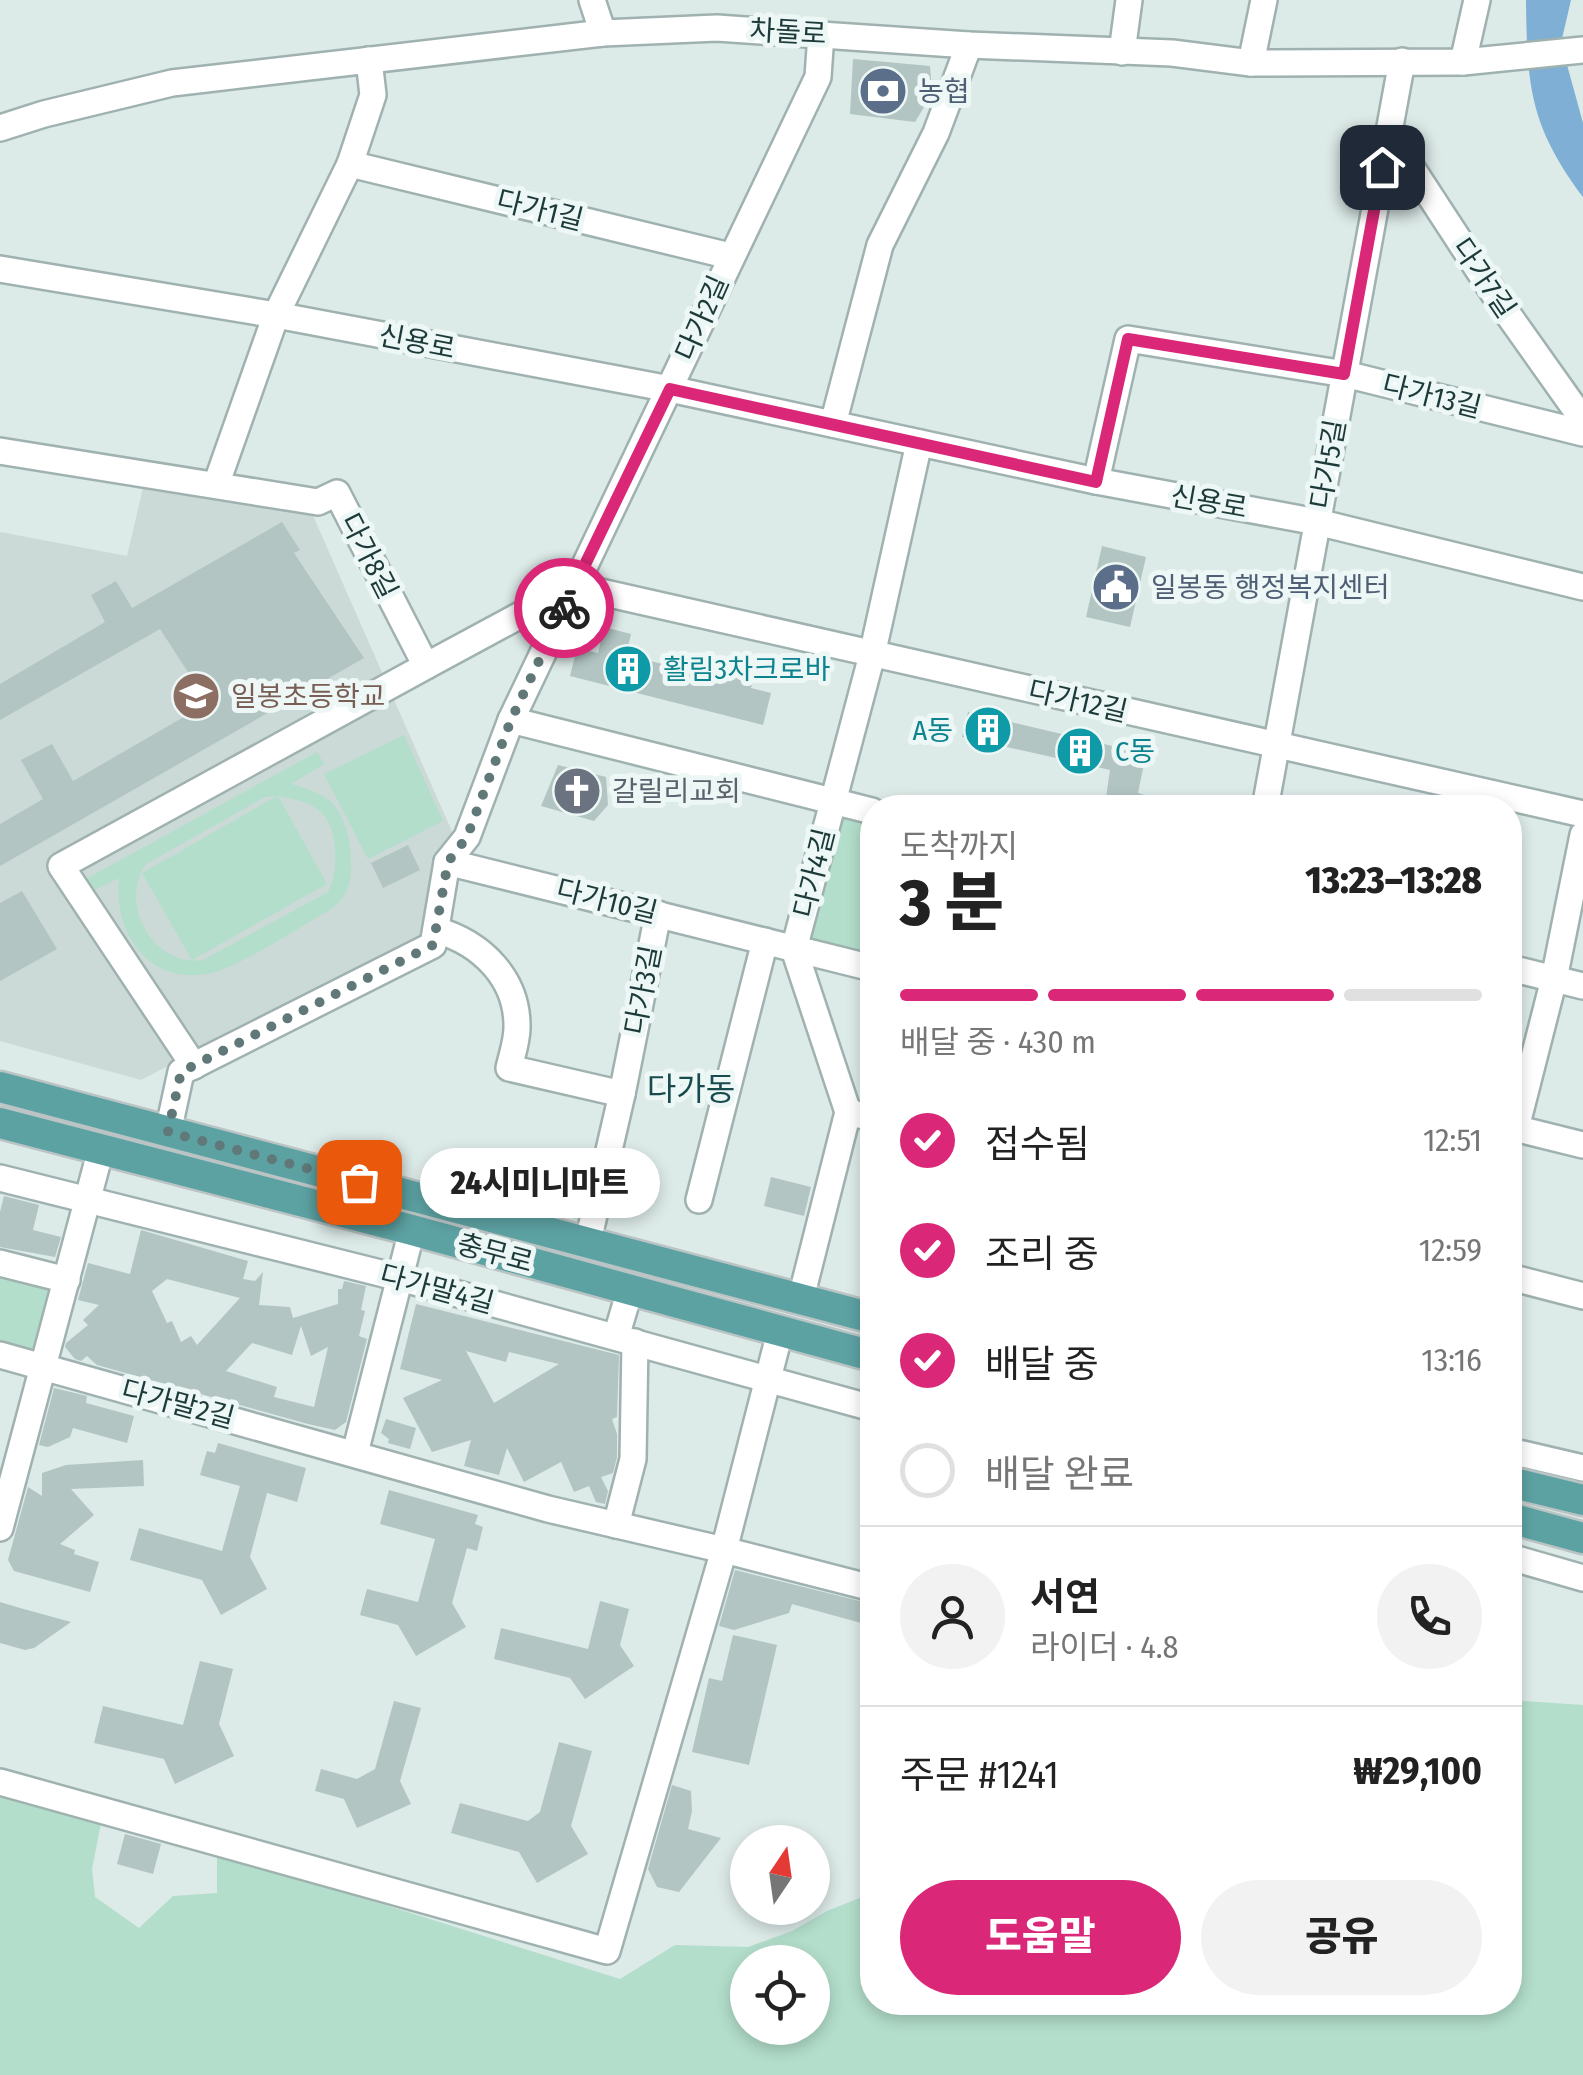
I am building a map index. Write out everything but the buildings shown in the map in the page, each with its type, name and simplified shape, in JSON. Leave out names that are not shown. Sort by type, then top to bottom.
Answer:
[{"type":"main road","name":"충무로","points":[[0,1088],[860,1315]]},
{"type":"main road","name":"충무로","points":[[0,1123],[412,1230],[860,1353]]},
{"type":"main road","points":[[1522,1485],[1583,1500]]},
{"type":"main road","points":[[1522,1521],[1583,1538]]},
{"type":"street","points":[[592,0],[604,32]]},
{"type":"street","points":[[1122,52],[1129,0]]},
{"type":"street","points":[[1251,63],[1264,0]]},
{"type":"street","points":[[1462,62],[1477,0]]},
{"type":"street","name":"차돌로","points":[[0,128],[172,83],[604,32],[716,28],[1172,54],[1251,63],[1462,62],[1583,50]]},
{"type":"street","name":"다가2길","points":[[436,930],[448,862],[467,837],[511,720],[818,78],[820,34]]},
{"type":"street","points":[[833,424],[880,245],[936,133],[969,45]]},
{"type":"street","points":[[216,485],[276,315],[350,164],[373,95],[369,60]]},
{"type":"street","name":"다가5길","points":[[1267,795],[1402,61]]},
{"type":"street","name":"다가7길","points":[[1389,133],[1500,303],[1583,420]]},
{"type":"street","name":"다가1길","points":[[350,164],[730,256]]},
{"type":"street","name":"신용로","points":[[0,270],[276,315],[670,389],[1096,482],[1318,522],[1583,587]]},
{"type":"street","name":"다가13길","points":[[1096,482],[1128,339],[1344,374],[1583,433]]},
{"type":"street","name":"다가4길","points":[[800,1298],[860,1115],[794,949],[872,655],[919,443]]},
{"type":"street","name":"다가8길","points":[[0,452],[318,502],[337,493],[426,666]]},
{"type":"street","points":[[194,1066],[60,866],[574,586]]},
{"type":"street","name":"다가12길","points":[[574,586],[1500,795]]},
{"type":"street","points":[[511,720],[860,808]]},
{"type":"street","name":"다가12길","points":[[1522,800],[1583,814]]},
{"type":"street","points":[[1522,1095],[1554,979],[1583,836]]},
{"type":"street","name":"다가10길","points":[[448,862],[860,965]]},
{"type":"street","name":"다가3길","points":[[588,1241],[658,914]]},
{"type":"street","points":[[168,1132],[181,1072],[433,945],[436,930],[456,935],[490,959],[504,978],[515,1001],[518,1032],[510,1068],[622,1094]]},
{"type":"street","points":[[699,1200],[766,942]]},
{"type":"street","points":[[1522,971],[1583,986]]},
{"type":"street","points":[[1522,1130],[1583,1145]]},
{"type":"street","points":[[0,1528],[101,1149]]},
{"type":"street","name":"다가말4길","points":[[0,1178],[400,1278],[860,1405]]},
{"type":"street","points":[[355,1453],[412,1230]]},
{"type":"street","points":[[0,1263],[66,1280]]},
{"type":"street","points":[[1522,1280],[1583,1296]]},
{"type":"street","points":[[616,1525],[633,1459],[626,1339],[630,1290]]},
{"type":"street","points":[[0,1782],[606,1951],[724,1550],[780,1332]]},
{"type":"street","name":"다가말2길","points":[[0,1355],[548,1509],[860,1585]]},
{"type":"street","points":[[1522,1453],[1583,1468]]},
{"type":"street","points":[[1522,1560],[1583,1578]]},
{"type":"shaded area","name":"일봉초등학교","points":[[143,488],[311,511],[454,836],[423,934],[141,1080],[0,1041],[0,532],[127,556]]},
{"type":"green space","points":[[404,735],[443,821],[368,859],[324,774]]},
{"type":"green space","points":[[317,752],[324,764],[291,784],[320,795],[336,807],[351,852],[348,888],[330,910],[242,961],[215,972],[192,975],[172,973],[141,953],[122,919],[119,878],[91,892],[84,880]],"holes":[[[277,796],[142,873],[192,960],[169,954],[145,930],[136,897],[138,880],[146,864],[265,797]],[[278,796],[313,807],[328,822],[335,852],[328,892],[203,960],[192,960],[327,884]]]},
{"type":"green space","points":[[846,810],[860,814],[860,959],[811,948],[802,934],[833,818]]},
{"type":"green space","points":[[0,1266],[51,1285],[34,1347],[27,1352],[0,1344]]},
{"type":"green space","points":[[1522,1701],[1583,1705],[1583,2075],[0,2075],[0,1795],[101,1823],[92,1869],[95,1897],[139,1928],[173,1896],[217,1893],[217,1852],[620,1979],[675,1945],[730,1947],[730,2045],[830,2045],[830,1945],[754,1945],[802,1925],[830,1925],[830,1910],[860,1898],[860,2015],[1522,2015]]},
{"type":"water","points":[[1526,0],[1571,0],[1561,43],[1583,123],[1583,197],[1552,148],[1535,104]]},
{"type":"way so far","points":[[359,1182],[168,1132],[181,1072],[433,945],[448,862],[467,837],[511,720],[564,608]]},
{"type":"place","name":"농협","points":[[883,91]]},
{"type":"place","name":"일봉동 행정복지센터","points":[[1116,587]]},
{"type":"place","name":"활림3차크로바","points":[[628,669]]},
{"type":"place","name":"일봉초등학교","points":[[196,696]]},
{"type":"place","name":"A동","points":[[988,730]]},
{"type":"place","name":"C동","points":[[1080,751]]},
{"type":"place","name":"갈릴리교회","points":[[577,791]]},
{"type":"place","name":"24시미니마트","points":[[359,1182]]},
{"type":"district","name":"다가동","points":[[691,1089]]},
{"type":"route","points":[[564,608],[670,389],[1096,482],[1128,339],[1344,374],[1382,167]]}]
